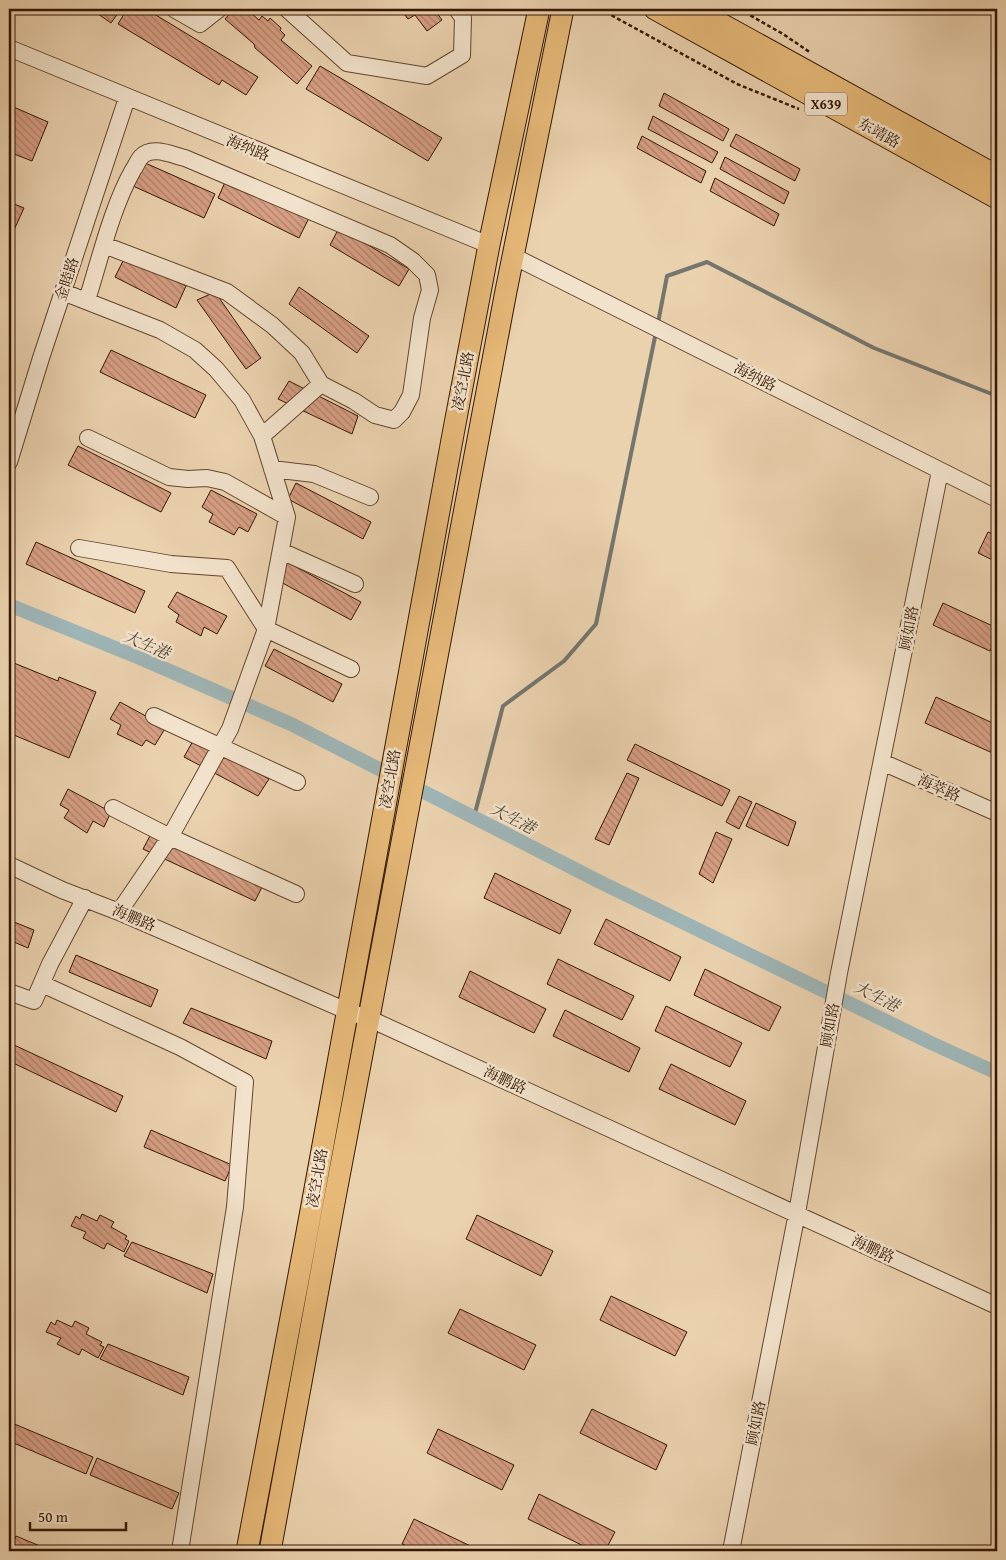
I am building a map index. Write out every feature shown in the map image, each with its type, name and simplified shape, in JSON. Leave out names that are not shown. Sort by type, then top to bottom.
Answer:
[{"type":"main road","name":"凌空北路","points":[[247,1551],[489,245],[539,9]]},
{"type":"main road","name":"凌空北路","points":[[270,1551],[513,256],[563,9]]},
{"type":"main road","name":"东靖路","points":[[655,9],[997,198]]},
{"type":"main road","name":"东靖路","points":[[694,9],[997,176]]},
{"type":"street","points":[[174,9],[200,24],[219,9]]},
{"type":"street","points":[[287,9],[347,63],[427,76],[462,55],[463,18],[457,9]]},
{"type":"street","name":"海纳路","points":[[9,48],[489,245]]},
{"type":"street","name":"金睦路","points":[[9,462],[127,98]]},
{"type":"street","points":[[87,300],[104,245],[128,179],[142,156],[156,151],[185,158],[390,245],[414,261],[427,275],[430,290],[422,318],[411,395],[402,412],[394,420],[375,415],[354,401],[321,384],[302,353],[272,325],[228,292],[104,245]]},
{"type":"street","name":"海纳路","points":[[513,256],[997,499]]},
{"type":"street","points":[[63,292],[160,330],[195,350],[216,369],[242,400],[262,436],[287,518],[266,629],[230,729],[170,837],[120,912]]},
{"type":"street","points":[[262,436],[321,384]]},
{"type":"street","points":[[88,438],[169,477],[207,478],[225,482],[287,518]]},
{"type":"street","points":[[272,469],[314,474],[370,497]]},
{"type":"street","name":"顾如路","points":[[731,1551],[796,1214],[839,973],[940,471]]},
{"type":"street","points":[[80,548],[171,564],[227,568],[266,629],[351,669]]},
{"type":"street","points":[[281,551],[355,584]]},
{"type":"street","points":[[154,716],[297,782]]},
{"type":"street","name":"海萃路","points":[[882,762],[997,813]]},
{"type":"street","points":[[113,808],[170,837],[296,894]]},
{"type":"street","name":"海鹏路","points":[[9,865],[62,890],[120,912],[347,1011],[370,1019],[997,1306]]},
{"type":"street","points":[[9,992],[34,1001],[50,964],[85,898]]},
{"type":"street","points":[[42,984],[180,1047],[245,1082],[235,1207],[180,1551]]},
{"type":"path","points":[[600,9],[737,84],[807,112]]},
{"type":"building","points":[[91,9],[121,9],[111,23]]},
{"type":"building","points":[[127,9],[146,9],[258,77],[246,95],[222,80],[219,85],[118,24]]},
{"type":"building","points":[[234,9],[254,9],[252,14],[259,20],[262,16],[268,21],[270,18],[281,28],[280,30],[285,35],[281,40],[312,66],[297,84],[225,19]]},
{"type":"building","points":[[434,9],[442,20],[427,31],[415,15],[408,19],[401,10]]},
{"type":"building","points":[[320,66],[442,138],[428,161],[306,89]]},
{"type":"building","points":[[664,93],[729,129],[723,141],[659,106]]},
{"type":"building","points":[[9,105],[48,122],[32,161],[9,152]]},
{"type":"building","points":[[653,116],[718,152],[712,163],[648,129]]},
{"type":"building","points":[[736,134],[800,169],[795,181],[730,146]]},
{"type":"building","points":[[642,136],[706,171],[701,183],[637,148]]},
{"type":"building","points":[[725,157],[789,192],[784,204],[720,169]]},
{"type":"building","points":[[143,162],[215,194],[204,218],[133,186]]},
{"type":"building","points":[[715,178],[779,214],[774,226],[710,191]]},
{"type":"building","points":[[226,180],[309,218],[299,238],[218,198]]},
{"type":"building","points":[[9,202],[24,208],[14,230],[9,228]]},
{"type":"building","points":[[339,228],[409,269],[399,286],[330,245]]},
{"type":"building","points":[[126,255],[186,286],[176,308],[115,277]]},
{"type":"building","points":[[299,287],[369,336],[357,353],[289,304]]},
{"type":"building","points":[[215,292],[261,358],[246,369],[197,300]]},
{"type":"building","points":[[111,350],[206,395],[195,418],[100,372]]},
{"type":"building","points":[[289,381],[358,416],[352,434],[278,399]]},
{"type":"building","points":[[78,446],[171,493],[161,512],[68,465]]},
{"type":"building","points":[[296,483],[371,522],[363,539],[288,499]]},
{"type":"building","points":[[211,490],[257,514],[248,532],[239,527],[234,535],[209,522],[213,514],[202,507]]},
{"type":"building","points":[[988,532],[997,536],[997,562],[978,553]]},
{"type":"building","points":[[36,542],[145,591],[135,613],[26,564]]},
{"type":"building","points":[[287,562],[361,602],[351,620],[277,580]]},
{"type":"building","points":[[177,592],[227,616],[217,634],[204,627],[201,636],[176,622],[179,615],[168,607]]},
{"type":"building","points":[[943,603],[997,628],[997,635],[990,651],[933,625]]},
{"type":"building","points":[[274,649],[342,684],[333,702],[265,666]]},
{"type":"building","points":[[9,661],[58,681],[59,677],[96,692],[69,758],[9,733]]},
{"type":"building","points":[[936,697],[997,725],[997,755],[925,723]]},
{"type":"building","points":[[120,702],[166,727],[155,745],[146,740],[142,746],[117,734],[121,725],[110,719]]},
{"type":"building","points":[[194,739],[269,779],[258,796],[184,757]]},
{"type":"building","points":[[635,744],[730,790],[722,806],[627,760]]},
{"type":"building","points":[[627,773],[639,778],[609,845],[595,839]]},
{"type":"building","points":[[68,789],[111,812],[104,827],[93,821],[87,833],[64,818],[69,810],[60,805]]},
{"type":"building","points":[[739,796],[752,802],[739,829],[726,822]]},
{"type":"building","points":[[756,803],[796,822],[788,846],[746,826]]},
{"type":"building","points":[[716,832],[732,839],[713,883],[699,874]]},
{"type":"building","points":[[151,834],[263,885],[255,901],[143,849]]},
{"type":"building","points":[[495,873],[571,910],[560,934],[484,898]]},
{"type":"building","points":[[606,919],[681,957],[670,981],[594,944]]},
{"type":"building","points":[[9,920],[34,930],[28,948],[9,940]]},
{"type":"building","points":[[76,955],[158,990],[151,1007],[69,972]]},
{"type":"building","points":[[558,959],[634,996],[622,1020],[547,984]]},
{"type":"building","points":[[705,969],[781,1007],[769,1031],[694,995]]},
{"type":"building","points":[[470,971],[546,1009],[534,1033],[459,997]]},
{"type":"building","points":[[666,1006],[742,1043],[730,1067],[655,1031]]},
{"type":"building","points":[[191,1008],[272,1041],[266,1059],[183,1023]]},
{"type":"building","points":[[565,1010],[640,1048],[629,1072],[553,1036]]},
{"type":"building","points":[[12,1044],[123,1096],[116,1112],[9,1061],[9,1051]]},
{"type":"building","points":[[671,1064],[746,1101],[735,1125],[659,1089]]},
{"type":"building","points":[[151,1130],[232,1165],[225,1181],[144,1147]]},
{"type":"building","points":[[82,1214],[97,1221],[100,1215],[114,1222],[111,1227],[127,1236],[125,1239],[129,1241],[124,1252],[107,1243],[104,1249],[83,1238],[86,1232],[71,1226],[76,1216],[80,1219]]},
{"type":"building","points":[[477,1215],[553,1251],[541,1276],[466,1239]]},
{"type":"building","points":[[132,1242],[213,1274],[207,1293],[124,1256]]},
{"type":"building","points":[[611,1296],[687,1332],[675,1356],[600,1320]]},
{"type":"building","points":[[460,1309],[536,1345],[524,1370],[448,1333]]},
{"type":"building","points":[[57,1320],[72,1327],[75,1321],[89,1328],[86,1334],[102,1342],[100,1345],[104,1347],[98,1358],[82,1349],[79,1355],[57,1344],[61,1338],[46,1332],[51,1322],[55,1325]]},
{"type":"building","points":[[108,1344],[189,1377],[183,1395],[100,1359]]},
{"type":"building","points":[[592,1409],[667,1445],[656,1470],[580,1433]]},
{"type":"building","points":[[12,1423],[93,1457],[86,1474],[9,1441],[9,1430]]},
{"type":"building","points":[[438,1429],[514,1465],[502,1490],[427,1453]]},
{"type":"building","points":[[97,1458],[179,1493],[172,1509],[90,1475]]},
{"type":"building","points":[[539,1494],[615,1532],[605,1551],[594,1551],[528,1519]]},
{"type":"building","points":[[414,1519],[481,1551],[418,1551],[402,1544]]},
{"type":"building","points":[[16,1536],[52,1551],[10,1551]]},
{"type":"waterway","points":[[658,323],[667,276],[707,262],[874,348],[997,396]]},
{"type":"waterway","points":[[474,817],[503,706],[564,661],[596,624],[656,332]]},
{"type":"waterway","name":"大生港","points":[[9,605],[140,658],[291,724],[600,882],[929,1042],[997,1073]]}]
